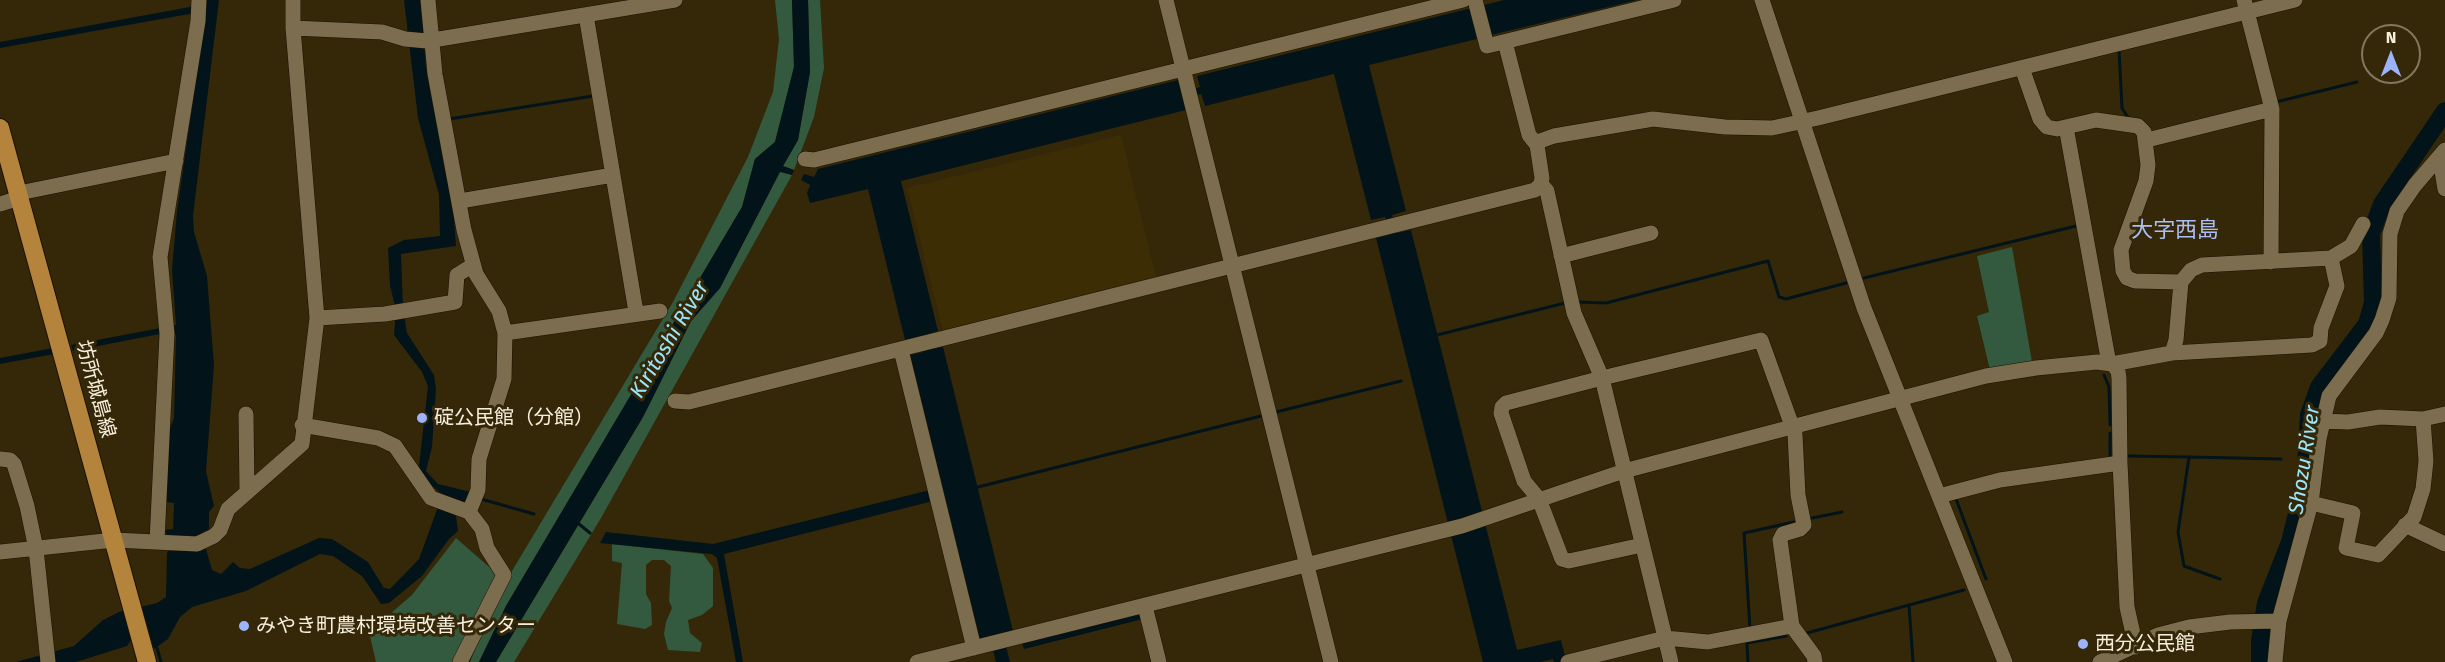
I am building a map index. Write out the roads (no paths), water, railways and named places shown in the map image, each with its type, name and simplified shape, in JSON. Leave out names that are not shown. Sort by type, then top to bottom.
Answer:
[{"type":"main road","name":"坊所城島線","points":[[0,128],[145,655]]},
{"type":"street","points":[[0,552],[114,540],[189,544],[214,536],[220,530],[228,509],[302,444],[302,425],[317,318],[293,28],[293,0]]},
{"type":"street","points":[[428,0],[435,74],[472,265],[499,311],[505,333],[504,380],[479,459],[478,490],[469,512]]},
{"type":"street","points":[[293,28],[382,32],[405,39],[430,40],[675,0]]},
{"type":"street","points":[[1166,0],[1232,258],[1231,265],[1330,662]]},
{"type":"street","points":[[806,159],[814,160],[1463,0]]},
{"type":"street","points":[[1479,15],[1486,46],[1674,0]]},
{"type":"street","points":[[1762,0],[1864,308],[2005,662]]},
{"type":"street","points":[[1537,145],[1540,141],[1554,136],[1653,119],[1760,129],[1802,121],[2022,68],[2245,6],[2295,0]]},
{"type":"street","points":[[157,541],[167,330],[159,257],[199,6]]},
{"type":"street","points":[[2245,6],[2272,109],[2271,262]]},
{"type":"street","points":[[586,15],[636,312]]},
{"type":"street","points":[[1505,42],[1529,135],[1537,145],[1541,184],[1547,191],[1574,313],[1602,378],[1671,662]]},
{"type":"street","points":[[2022,68],[2040,119],[2047,127],[2066,127],[2096,120],[2138,126],[2144,132],[2147,140],[2146,182],[2121,250],[2123,271],[2127,278],[2135,281],[2181,282]]},
{"type":"street","points":[[2147,140],[2272,109]]},
{"type":"street","points":[[2066,127],[2108,358],[2120,378],[2120,463],[2129,654]]},
{"type":"street","points":[[2442,155],[2445,189]]},
{"type":"street","points":[[2275,662],[2276,621],[2310,503],[2322,421],[2329,396],[2337,382],[2371,340],[2382,320],[2389,298],[2390,234],[2397,211],[2415,185],[2442,155]]},
{"type":"street","points":[[0,204],[20,198],[24,192],[176,161]]},
{"type":"street","points":[[460,201],[613,175]]},
{"type":"street","points":[[675,401],[689,402],[901,350],[1535,190],[1541,184]]},
{"type":"street","points":[[2172,353],[2176,340],[2181,282],[2191,270],[2202,266],[2331,258],[2351,246],[2363,224]]},
{"type":"street","points":[[1561,256],[1650,233]]},
{"type":"street","points":[[917,662],[1467,524],[1624,471],[1986,376],[2097,362],[2112,364],[2172,353],[2312,345],[2320,341],[2321,328],[2337,286],[2331,258]]},
{"type":"street","points":[[317,318],[400,312],[423,309],[425,305],[454,302],[457,275],[472,265]]},
{"type":"street","points":[[505,333],[660,310]]},
{"type":"street","points":[[1642,545],[1569,561],[1562,559],[1539,499],[1524,481],[1501,413],[1502,407],[1506,403],[1602,378],[1761,340],[1793,426],[1804,525],[1800,529],[1783,534],[1780,540],[1792,626],[1814,656],[1815,662]]},
{"type":"street","points":[[901,350],[974,648]]},
{"type":"street","points":[[246,414],[247,492]]},
{"type":"street","points":[[2322,421],[2348,422],[2380,417],[2423,419],[2445,414]]},
{"type":"street","points":[[2310,503],[2353,513],[2346,548],[2378,555],[2392,543],[2414,517],[2423,489],[2426,461],[2423,419]]},
{"type":"street","points":[[302,425],[378,438],[395,446],[405,457],[412,473],[431,498],[469,512],[482,529],[487,548],[504,575],[460,662]]},
{"type":"street","points":[[0,459],[10,460],[14,464],[36,549],[47,656]]},
{"type":"street","points":[[1939,496],[2001,480],[2120,463]]},
{"type":"street","points":[[2405,525],[2445,544]]},
{"type":"street","points":[[1145,606],[1159,662]]},
{"type":"street","points":[[2100,662],[2129,654],[2158,635],[2189,627],[2255,620],[2276,621]]},
{"type":"street","points":[[1568,662],[1665,638],[1708,642],[1792,626]]},
{"type":"water","points":[[206,0],[219,0],[193,216],[194,232],[207,276],[214,365],[206,471],[214,506],[209,512],[209,529],[197,538],[199,549],[206,549],[212,570],[221,574],[233,562],[240,568],[250,569],[319,538],[332,539],[368,562],[384,588],[390,589],[419,559],[438,507],[456,516],[458,531],[449,539],[422,576],[389,603],[381,604],[362,576],[333,556],[320,554],[246,591],[192,607],[180,617],[168,639],[154,649],[148,636],[131,640],[127,646],[76,662],[16,662],[74,646],[103,620],[119,612],[157,603],[166,597],[167,553],[171,548],[165,530],[173,529],[174,503],[165,502],[168,434],[174,418],[176,335],[170,332],[73,351],[71,345],[176,325],[172,270],[177,211],[206,11],[0,48],[0,42],[206,4]]},
{"type":"water","points":[[404,0],[421,0],[426,68],[454,218],[456,246],[401,254],[403,308],[407,333],[434,375],[436,389],[432,447],[426,471],[438,484],[471,492],[466,502],[452,502],[422,478],[419,466],[428,386],[422,372],[394,335],[396,310],[390,286],[388,248],[404,240],[440,236],[439,195],[418,118]]},
{"type":"water","name":"Kiritoshi River","points":[[792,0],[808,0],[810,72],[798,140],[783,166],[794,170],[792,175],[780,172],[720,288],[691,321],[643,417],[496,662],[479,662],[506,606],[742,207],[755,159],[775,142],[794,67]]},
{"type":"water","points":[[1504,0],[1637,0],[1491,35],[1475,29],[1477,39],[1369,65],[1406,211],[1392,215],[1397,233],[1411,230],[1517,650],[1561,640],[1565,656],[1561,657],[1562,662],[1554,662],[1553,659],[1540,662],[1483,662],[1376,238],[1389,235],[1385,217],[1371,220],[1334,74],[1205,106],[1201,94],[1183,98],[1186,110],[901,181],[938,331],[925,335],[929,350],[943,347],[1013,631],[1006,646],[1010,662],[996,662],[993,650],[980,639],[910,355],[923,352],[920,337],[905,340],[868,189],[810,203],[807,193],[810,185],[801,180],[804,174],[814,177],[818,169],[1178,80],[1181,92],[1200,87],[1197,76]]},
{"type":"water","points":[[53,348],[54,354],[0,364],[0,358]]},
{"type":"water","points":[[930,490],[933,501],[724,554],[743,662],[736,662],[717,558],[712,554],[600,543],[606,532],[713,544]]},
{"type":"water","points":[[1141,613],[1143,619],[1024,649],[1022,643]]},
{"type":"waterway","points":[[2119,51],[2122,108],[2129,119]]},
{"type":"waterway","points":[[2276,102],[2357,82]]},
{"type":"waterway","points":[[449,119],[593,96]]},
{"type":"waterway","name":"Shozu River","points":[[2260,662],[2260,641],[2266,603],[2290,542],[2305,482],[2309,415],[2319,387],[2367,324],[2373,302],[2371,234],[2382,204],[2445,111]]},
{"type":"waterway","points":[[1864,278],[2076,226]]},
{"type":"waterway","points":[[1577,302],[1606,303],[1768,261],[1779,297],[1786,299],[1846,283]]},
{"type":"waterway","points":[[1437,335],[1565,303]]},
{"type":"waterway","points":[[2104,375],[2109,387],[2110,425]]},
{"type":"waterway","points":[[1276,412],[1401,381]]},
{"type":"waterway","points":[[978,487],[1261,416]]},
{"type":"waterway","points":[[2110,433],[2110,458]]},
{"type":"waterway","points":[[2128,456],[2189,457]]},
{"type":"waterway","points":[[2220,579],[2184,566],[2178,532],[2189,457],[2281,459]]},
{"type":"waterway","points":[[481,499],[534,514]]},
{"type":"waterway","points":[[1956,499],[1986,579]]},
{"type":"waterway","points":[[1812,518],[1842,512]]},
{"type":"waterway","points":[[1750,629],[1744,533],[1794,522]]},
{"type":"waterway","points":[[579,524],[590,533]]},
{"type":"waterway","points":[[1807,633],[1964,590]]},
{"type":"waterway","points":[[1909,605],[1913,662]]},
{"type":"waterway","points":[[1748,662],[1747,643],[1786,636]]},
{"type":"waterway","points":[[157,648],[161,662]]},
{"type":"place","name":"碇公民館（分館）","points":[[422,418]]},
{"type":"place","name":"みやき町農村環境改善センター","points":[[244,626]]},
{"type":"place","name":"西分公民館","points":[[2083,644]]},
{"type":"district","name":"大字西島","points":[[2175,231]]}]
